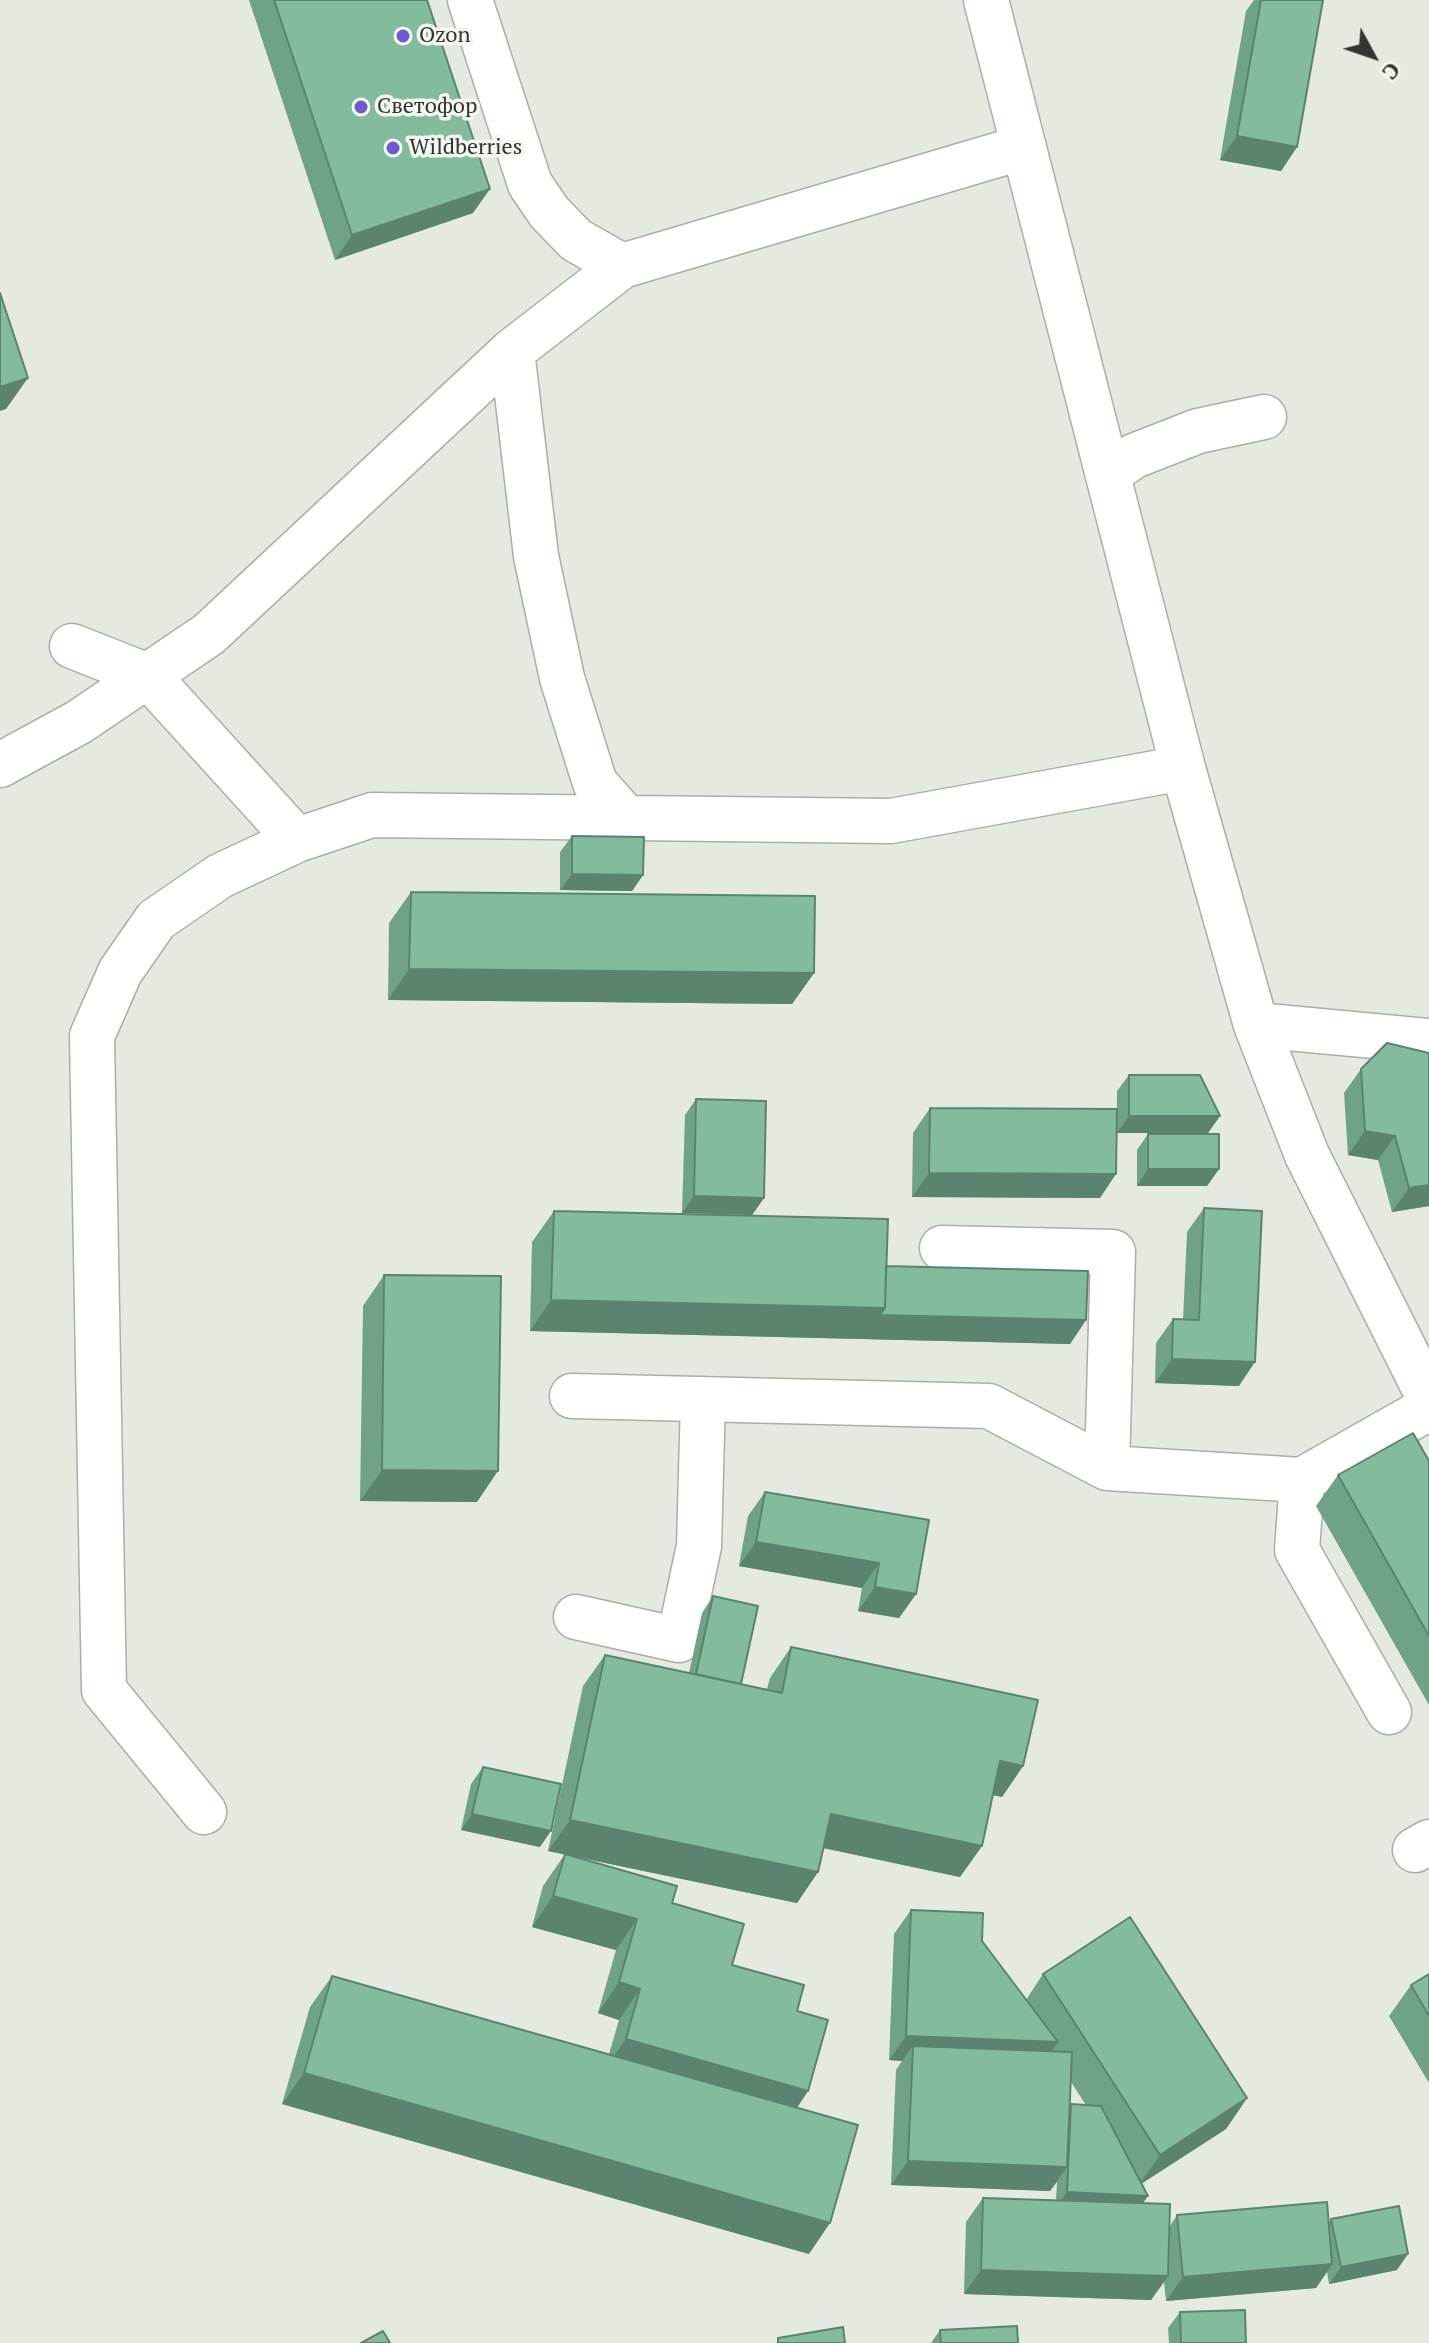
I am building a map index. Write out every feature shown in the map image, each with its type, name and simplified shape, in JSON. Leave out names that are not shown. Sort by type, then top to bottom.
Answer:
[{"type":"street","points":[[470,0],[530,184],[549,212],[576,240],[622,266]]},
{"type":"street","points":[[986,0],[1183,768],[1256,1025],[1307,1155],[1429,1398]]},
{"type":"street","points":[[0,765],[79,722],[209,634],[512,351],[622,266],[1024,147]]},
{"type":"street","points":[[512,351],[536,556],[562,678],[595,783],[626,818]]},
{"type":"street","points":[[1109,473],[1134,456],[1198,431],[1264,417]]},
{"type":"street","points":[[72,646],[148,676],[297,840]]},
{"type":"street","points":[[204,1812],[104,1690],[92,1036],[120,972],[156,920],[220,876],[297,840],[372,815],[891,821],[1183,768]]},
{"type":"street","points":[[1256,1025],[1429,1041]]},
{"type":"street","points":[[942,1248],[1113,1252],[1107,1468]]},
{"type":"street","points":[[572,1396],[989,1406],[1107,1468],[1302,1480],[1429,1408]]},
{"type":"street","points":[[576,1617],[679,1640],[699,1546],[703,1399]]},
{"type":"street","points":[[1302,1480],[1297,1550],[1389,1712]]},
{"type":"building","name":"Светофор","points":[[274,0],[427,0],[490,189],[352,235]]},
{"type":"building","points":[[1261,0],[1323,0],[1297,147],[1237,136]]},
{"type":"building","points":[[0,293],[28,378],[0,387]]},
{"type":"building","points":[[572,836],[644,837],[643,875],[572,874]]},
{"type":"building","points":[[411,892],[815,896],[814,973],[409,969]]},
{"type":"building","points":[[1387,1043],[1429,1053],[1429,1185],[1409,1188],[1395,1136],[1365,1131],[1361,1069]]},
{"type":"building","points":[[1129,1075],[1200,1075],[1220,1116],[1129,1116]]},
{"type":"building","points":[[696,1099],[766,1101],[764,1198],[694,1196]]},
{"type":"building","points":[[930,1108],[1117,1109],[1116,1174],[929,1173]]},
{"type":"building","points":[[1148,1134],[1219,1134],[1219,1169],[1148,1169]]},
{"type":"building","points":[[1204,1208],[1262,1211],[1255,1362],[1172,1359],[1173,1319],[1199,1320]]},
{"type":"building","points":[[554,1211],[888,1219],[885,1308],[551,1300]]},
{"type":"building","points":[[886,1266],[1088,1271],[1086,1320],[880,1315],[885,1308]]},
{"type":"building","points":[[384,1275],[501,1276],[498,1471],[382,1470]]},
{"type":"building","points":[[1413,1433],[1429,1461],[1429,1636],[1338,1475]]},
{"type":"building","points":[[765,1492],[929,1520],[916,1594],[875,1587],[879,1563],[756,1542]]},
{"type":"building","points":[[713,1596],[758,1606],[741,1684],[696,1674]]},
{"type":"building","points":[[791,1647],[1038,1700],[1023,1766],[1000,1761],[982,1846],[831,1814],[818,1872],[570,1820],[605,1655],[782,1693]]},
{"type":"building","points":[[483,1767],[561,1784],[551,1831],[472,1814]]},
{"type":"building","points":[[565,1854],[677,1886],[672,1903],[744,1924],[732,1965],[804,1985],[797,2011],[828,2020],[808,2091],[626,2039],[640,1989],[619,1982],[637,1919],[553,1896]]},
{"type":"building","points":[[911,1910],[983,1913],[982,1941],[1058,2042],[906,2036]]},
{"type":"building","points":[[1130,1917],[1247,2098],[1160,2155],[1043,1974]]},
{"type":"building","points":[[1429,1974],[1429,2016],[1411,1985]]},
{"type":"building","points":[[332,1976],[858,2125],[830,2223],[304,2073]]},
{"type":"building","points":[[913,2046],[1072,2052],[1067,2167],[908,2161]]},
{"type":"building","points":[[1071,2104],[1101,2106],[1148,2196],[1067,2192]]},
{"type":"building","points":[[983,2198],[1170,2204],[1168,2276],[981,2270]]},
{"type":"building","points":[[1327,2202],[1332,2264],[1183,2277],[1177,2215]]},
{"type":"building","points":[[1399,2206],[1408,2254],[1341,2267],[1331,2219]]},
{"type":"building","points":[[1245,2310],[1246,2343],[1181,2343],[1180,2312]]},
{"type":"building","points":[[1017,2326],[1018,2343],[941,2343],[940,2330]]},
{"type":"building","points":[[843,2327],[845,2343],[778,2343],[778,2338]]},
{"type":"building","points":[[383,2331],[390,2343],[361,2343]]},
{"type":"place","name":"Ozon","points":[[403,36]]},
{"type":"place","name":"Светофор","points":[[361,107]]},
{"type":"place","name":"Wildberries","points":[[393,148]]}]
